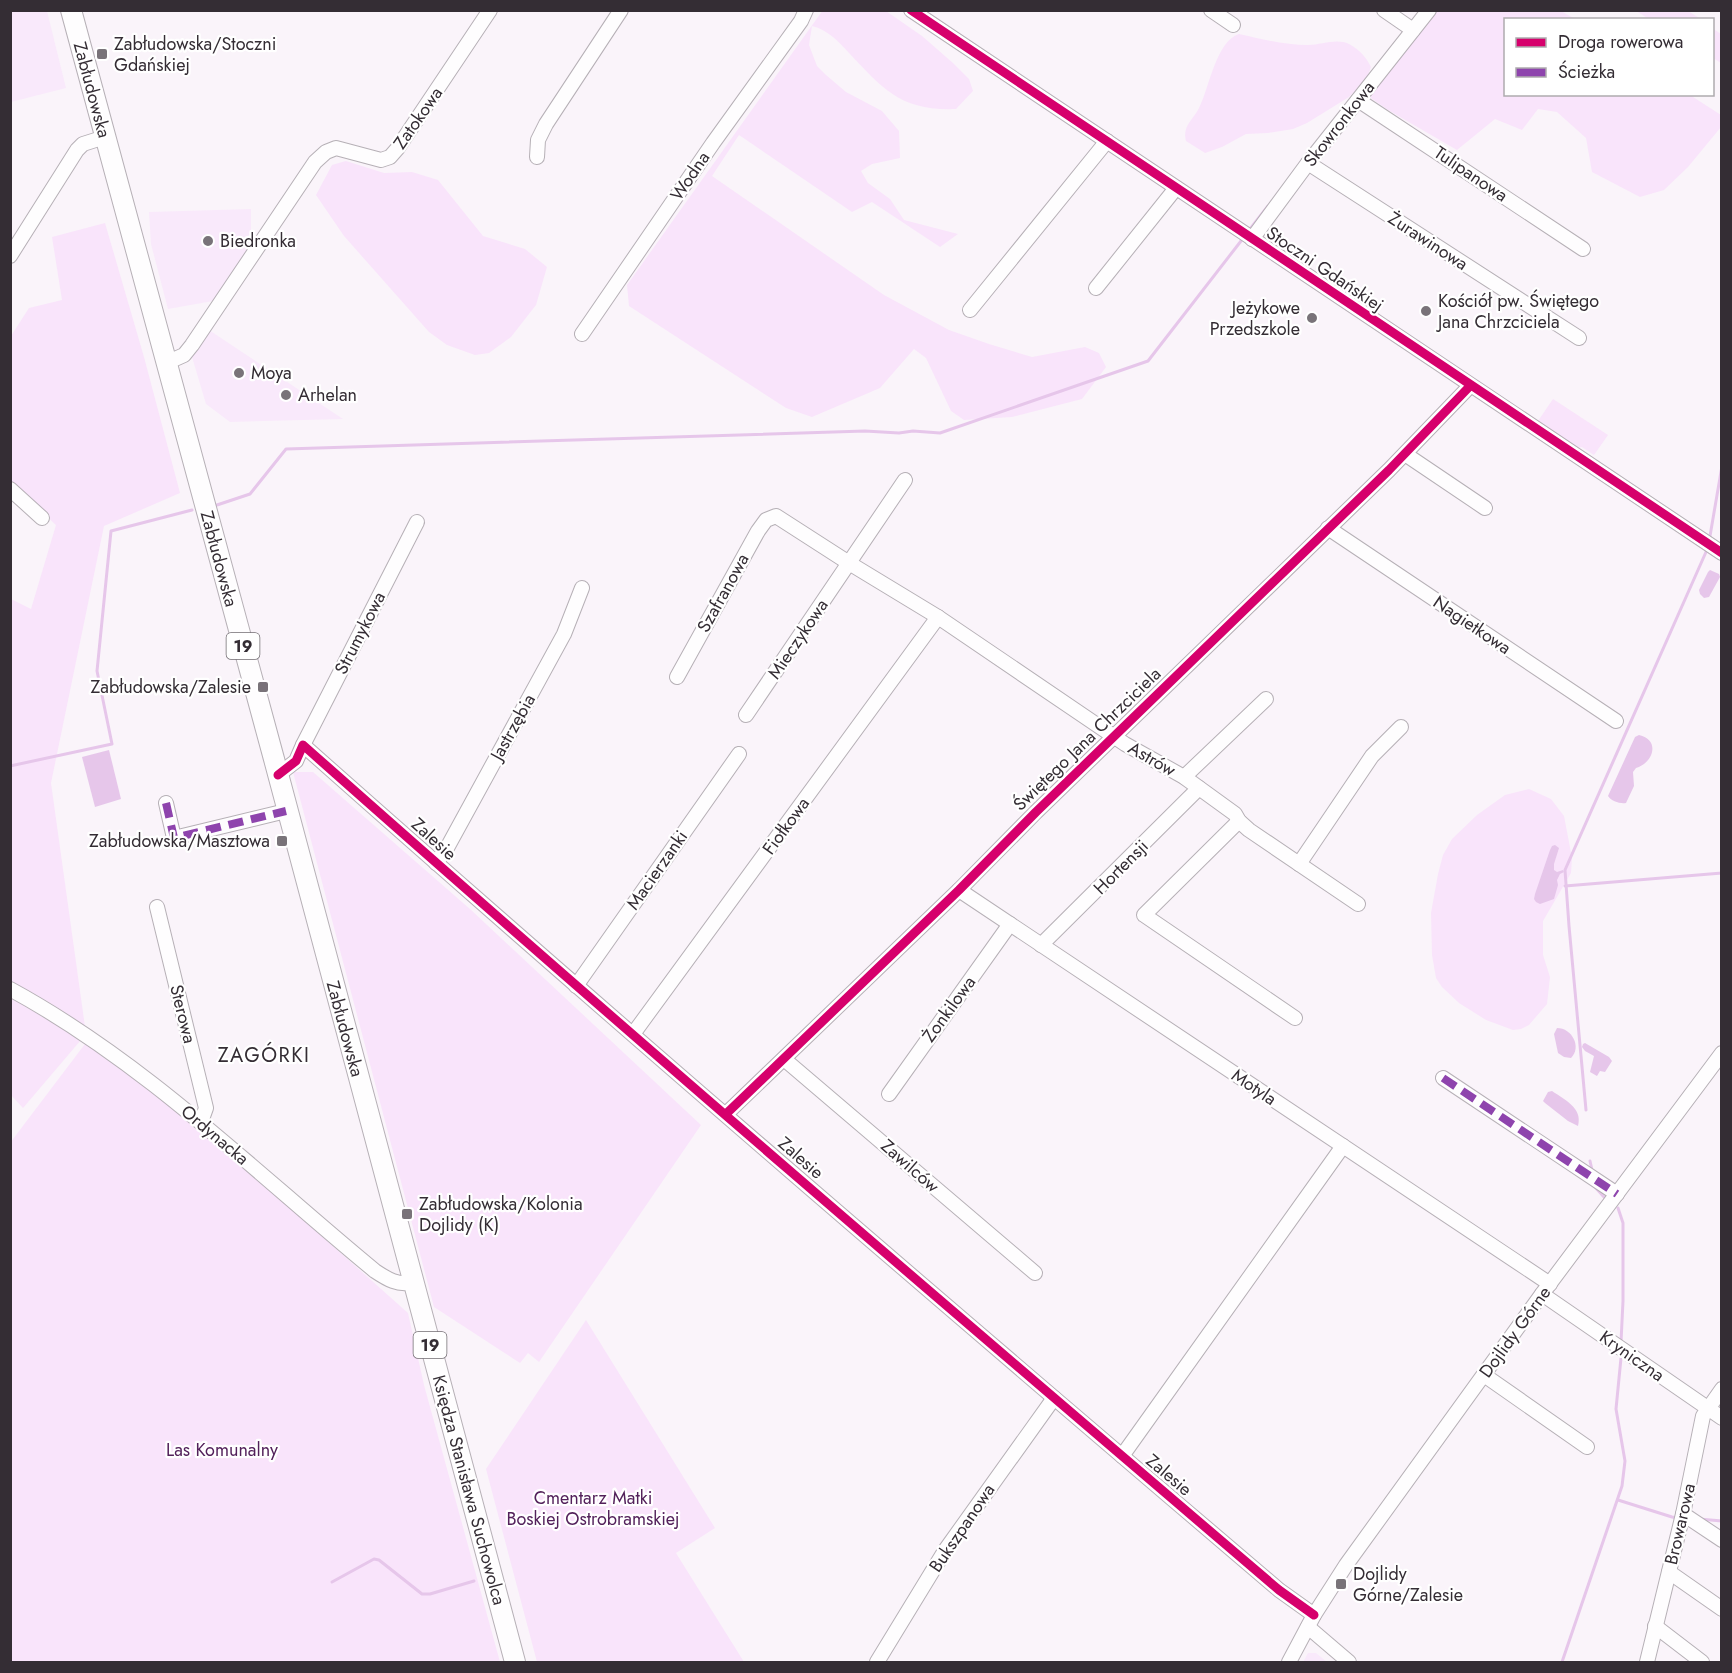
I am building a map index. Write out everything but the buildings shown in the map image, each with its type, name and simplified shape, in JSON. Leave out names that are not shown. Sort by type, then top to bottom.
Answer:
[{"type":"highway","name":"Zabłudowska","points":[[71,10],[413,1282]]},
{"type":"highway","name":"Księdza Stanisława Suchowolca","points":[[413,1282],[515,1662]]},
{"type":"street","name":"Zatokowa","points":[[166,363],[184,355],[192,345],[315,162],[326,152],[336,148],[381,160],[390,157],[398,149],[490,10]]},
{"type":"street","points":[[537,157],[537,140],[546,124],[621,10]]},
{"type":"street","name":"Wodna","points":[[582,334],[713,142],[804,16],[815,10]]},
{"type":"street","name":"Stoczni Gdańskiej","points":[[911,10],[1722,553]]},
{"type":"street","points":[[1211,10],[1233,25]]},
{"type":"street","points":[[1384,10],[1413,30]]},
{"type":"street","name":"Skowronkowa","points":[[1252,239],[1308,163],[1429,10]]},
{"type":"street","name":"Tulipanowa","points":[[1358,100],[1583,249]]},
{"type":"street","points":[[10,256],[77,150],[83,144],[105,137]]},
{"type":"street","points":[[970,310],[1107,141]]},
{"type":"street","name":"Żurawinowa","points":[[1308,163],[1579,338]]},
{"type":"street","points":[[1096,288],[1176,188]]},
{"type":"street","name":"Świętego Jana Chrzciciela","points":[[726,1114],[1405,454],[1470,386]]},
{"type":"street","points":[[1405,454],[1485,508]]},
{"type":"street","name":"Mieczykowa","points":[[746,715],[905,480]]},
{"type":"street","points":[[10,489],[42,518]]},
{"type":"street","name":"Astrów","points":[[776,516],[939,617],[1125,744],[1184,777],[1234,814],[1239,821],[1358,904]]},
{"type":"street","name":"Szafranowa","points":[[676,678],[758,531],[766,520],[776,516]]},
{"type":"street","name":"Strumykowa","points":[[303,745],[417,522]]},
{"type":"street","name":"Nagietkowa","points":[[1328,528],[1616,721]]},
{"type":"street","name":"Jastrzębia","points":[[436,863],[447,848],[564,634],[582,588]]},
{"type":"street","name":"Fiołkowa","points":[[633,1034],[939,617]]},
{"type":"street","points":[[1184,777],[1266,699]]},
{"type":"street","points":[[1299,864],[1372,756],[1401,726]]},
{"type":"street","points":[[278,775],[296,761],[303,745]]},
{"type":"street","name":"Zalesie","points":[[303,745],[576,986],[1279,1590],[1349,1662]]},
{"type":"street","name":"Macierzanki","points":[[576,986],[739,754]]},
{"type":"street","name":"Hortensji","points":[[1041,945],[1199,788]]},
{"type":"street","points":[[166,803],[174,838],[286,811]]},
{"type":"street","points":[[1239,821],[1144,915],[1295,1018]]},
{"type":"street","name":"Motyla","points":[[959,890],[1343,1146],[1546,1289]]},
{"type":"street","name":"Sterowa","points":[[157,907],[206,1107],[201,1122]]},
{"type":"street","name":"Żonkilowa","points":[[888,1094],[1010,924]]},
{"type":"street","name":"Ordynacka","points":[[10,989],[44,1007],[86,1034],[201,1122],[375,1270],[397,1283],[413,1282]]},
{"type":"street","name":"Dojlidy Górne","points":[[1289,1662],[1311,1621],[1352,1556],[1546,1289],[1722,1053]]},
{"type":"street","name":"Zawilców","points":[[784,1059],[1035,1273]]},
{"type":"street","points":[[1443,1078],[1617,1194]]},
{"type":"street","points":[[1122,1456],[1343,1146]]},
{"type":"street","name":"Kryniczna","points":[[1546,1289],[1722,1418]]},
{"type":"street","points":[[1484,1375],[1587,1448]]},
{"type":"street","name":"Browarowa","points":[[1647,1662],[1683,1514],[1703,1416],[1722,1389]]},
{"type":"street","name":"Bukszpanowa","points":[[877,1662],[946,1549],[1054,1398]]},
{"type":"street","points":[[1683,1514],[1722,1540]]},
{"type":"street","points":[[1669,1572],[1722,1609]]},
{"type":"street","points":[[1655,1626],[1702,1662]]},
{"type":"shaded area","points":[[10,11],[47,11],[66,88],[11,102]]},
{"type":"shaded area","points":[[251,209],[251,245],[213,301],[168,309],[151,244],[149,212]]},
{"type":"shaded area","points":[[209,330],[343,419],[230,422],[206,404],[192,357]]},
{"type":"shaded area","points":[[1710,570],[1719,574],[1720,577],[1709,597],[1704,598],[1699,590]]},
{"type":"shaded area","points":[[1639,735],[1650,742],[1652,752],[1647,761],[1633,772],[1634,786],[1626,803],[1616,802],[1608,796],[1635,737]]},
{"type":"shaded area","points":[[109,750],[121,799],[95,807],[82,757]]},
{"type":"shaded area","points":[[1555,845],[1559,848],[1554,870],[1564,872],[1557,880],[1554,899],[1540,904],[1534,899],[1535,894],[1550,850]]},
{"type":"shaded area","points":[[1557,1028],[1567,1031],[1574,1039],[1576,1049],[1571,1058],[1558,1053],[1554,1034]]},
{"type":"shaded area","points":[[1585,1043],[1612,1061],[1605,1072],[1600,1071],[1597,1076],[1590,1072],[1594,1056],[1582,1047]]},
{"type":"shaded area","points":[[1552,1091],[1575,1109],[1578,1114],[1578,1126],[1543,1101],[1548,1092]]},
{"type":"shaded area","points":[[1308,1653],[1316,1653],[1327,1662],[1303,1662]]},
{"type":"green space","points":[[823,10],[886,11],[922,36],[969,79],[973,91],[956,109],[937,109],[907,102],[884,88],[832,36],[812,26],[809,45],[817,66],[846,92],[882,111],[899,131],[900,158],[872,164],[861,171],[868,183],[890,199],[904,220],[958,234],[940,247],[872,202],[852,212],[739,135],[712,176],[884,295],[949,330],[1032,357],[1085,347],[1099,353],[1106,367],[1082,399],[1012,417],[964,420],[951,411],[926,358],[914,349],[880,388],[812,417],[786,408],[629,306],[627,285]]},
{"type":"green space","points":[[1437,11],[1561,11],[1573,18],[1504,18],[1504,96],[1692,96],[1721,115],[1721,127],[1688,167],[1664,190],[1640,197],[1592,172],[1586,138],[1557,112],[1538,109],[1522,130],[1495,119],[1457,150],[1368,96]]},
{"type":"green space","points":[[1636,11],[1688,11],[1699,18],[1647,18]]},
{"type":"green space","points":[[1714,29],[1721,34],[1721,63],[1714,59]]},
{"type":"green space","points":[[1239,34],[1299,45],[1344,42],[1359,51],[1371,67],[1366,80],[1349,97],[1307,123],[1293,129],[1246,134],[1205,153],[1186,141],[1186,131],[1203,100],[1219,55],[1231,38]]},
{"type":"green space","points":[[346,161],[384,173],[412,172],[438,180],[483,236],[525,249],[547,267],[536,305],[511,337],[489,353],[475,355],[447,345],[429,332],[344,236],[316,195],[332,165]]},
{"type":"green space","points":[[105,223],[180,493],[104,526],[51,783],[86,1034],[23,1108],[11,1095],[11,599],[31,609],[56,525],[11,483],[11,336],[29,308],[62,300],[52,237]]},
{"type":"green space","points":[[1553,399],[1608,435],[1594,455],[1582,447],[1578,448],[1538,421]]},
{"type":"green space","points":[[293,772],[313,772],[470,909],[701,1125],[539,1362],[528,1353],[520,1363],[434,1307]]},
{"type":"green space","points":[[1529,789],[1551,799],[1564,816],[1572,858],[1571,873],[1543,921],[1543,955],[1550,977],[1547,1004],[1529,1025],[1513,1030],[1486,1020],[1459,1003],[1442,987],[1436,978],[1432,955],[1431,913],[1443,855],[1452,839],[1477,815],[1505,795]]},
{"type":"green space","name":"Las Komunalny","points":[[88,1040],[196,1124],[408,1313],[424,1385],[500,1662],[11,1662],[10,1143]]},
{"type":"green space","name":"Cmentarz Matki Boskiej Ostrobramskiej","points":[[586,1320],[715,1528],[676,1553],[744,1662],[537,1662],[486,1469]]},
{"type":"waterway","points":[[1250,229],[1268,206]]},
{"type":"waterway","points":[[217,505],[250,494],[286,449],[865,431],[940,433],[1148,361],[1241,241]]},
{"type":"waterway","points":[[1710,536],[1722,466]]},
{"type":"waterway","points":[[10,766],[112,744],[97,671],[111,531],[192,510]]},
{"type":"waterway","points":[[1586,1110],[1565,870],[1706,552]]},
{"type":"waterway","points":[[1565,886],[1722,873]]},
{"type":"waterway","points":[[1590,1161],[1592,1170]]},
{"type":"waterway","points":[[1595,1187],[1604,1197]]},
{"type":"waterway","points":[[1618,1208],[1623,1223],[1621,1342]]},
{"type":"waterway","points":[[1562,1662],[1622,1486],[1625,1461],[1616,1409],[1621,1358]]},
{"type":"waterway","points":[[1618,1500],[1678,1518]]},
{"type":"waterway","points":[[1699,1519],[1722,1521]]},
{"type":"waterway","points":[[332,1582],[374,1559],[379,1560],[422,1594],[430,1594],[474,1581]]},
{"type":"marked path","points":[[166,803],[174,838],[286,811]]},
{"type":"marked path","points":[[1443,1078],[1617,1194]]},
{"type":"cycle path","points":[[911,10],[1722,553]]},
{"type":"cycle path","points":[[726,1114],[1389,470],[1470,386]]},
{"type":"cycle path","points":[[278,775],[296,761],[303,745],[911,1275],[1279,1590],[1314,1615]]},
{"type":"place","name":"Zabłudowska/Stoczni Gdańskiej","points":[[102,54]]},
{"type":"place","name":"Biedronka","points":[[208,241]]},
{"type":"place","name":"Kościół pw. Świętego Jana Chrzciciela","points":[[1426,311]]},
{"type":"place","name":"Jeżykowe Przedszkole","points":[[1312,318]]},
{"type":"place","name":"Moya","points":[[239,373]]},
{"type":"place","name":"Arhelan","points":[[286,395]]},
{"type":"place","name":"Zabłudowska/Zalesie","points":[[263,687]]},
{"type":"place","name":"Zabłudowska/Masztowa","points":[[282,841]]},
{"type":"place","name":"Zabłudowska/Kolonia Dojlidy (K)","points":[[407,1214]]},
{"type":"place","name":"Dojlidy Górne/Zalesie","points":[[1341,1584]]},
{"type":"district","name":"ZAGÓRKI","points":[[264,1055]]}]
